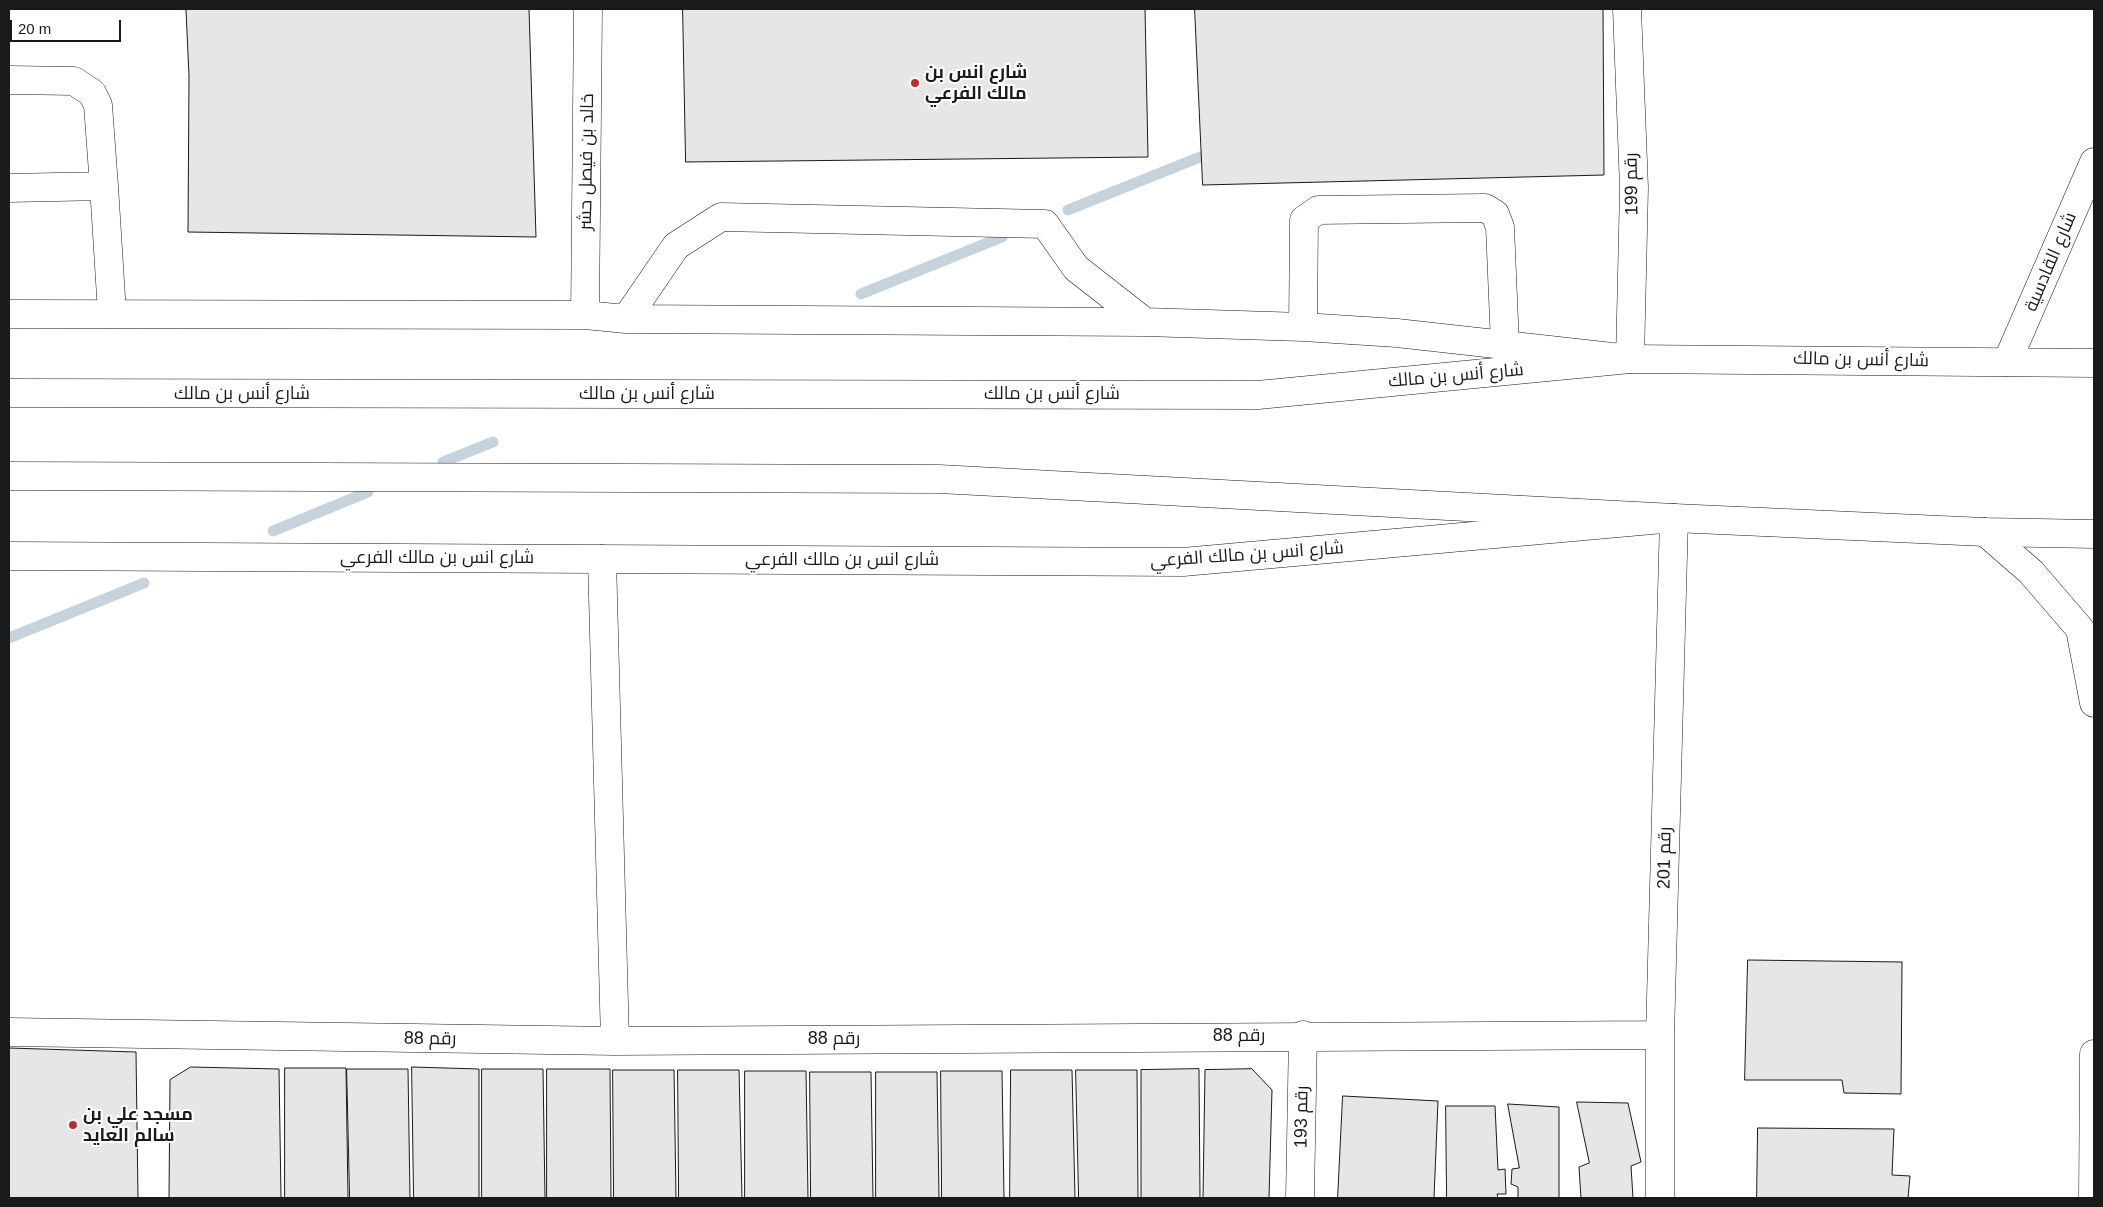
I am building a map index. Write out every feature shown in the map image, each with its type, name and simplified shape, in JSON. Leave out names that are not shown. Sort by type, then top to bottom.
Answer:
[{"type":"street","name":"خالد بن فيصل حشر","points":[[585,315],[588,9]]},
{"type":"street","name":"رقم 199","points":[[1627,9],[1634,188],[1630,359]]},
{"type":"street","points":[[9,80],[74,80],[92,93],[98,105],[112,313]]},
{"type":"street","name":"شارع القادسية","points":[[2007,362],[2094,162]]},
{"type":"street","points":[[9,188],[104,186]]},
{"type":"street","points":[[1302,327],[1304,220],[1310,214],[1318,210],[1485,208],[1495,214],[1500,227],[1505,345]]},
{"type":"street","points":[[626,320],[676,246],[721,217],[1045,224],[1076,268],[1145,322]]},
{"type":"street","points":[[9,315],[112,313],[585,315],[626,320],[1145,322],[1302,327],[1397,333],[1630,359]]},
{"type":"street","name":"شارع أنس بن مالك","points":[[9,394],[1258,395],[1630,359],[2094,363]]},
{"type":"street","points":[[9,476],[939,479],[1674,518],[1986,532],[2094,534]]},
{"type":"street","name":"شارع انس بن مالك الفرعي","points":[[9,556],[1183,562],[1674,518]]},
{"type":"street","name":"رقم 201","points":[[1660,1198],[1660,1035],[1674,518]]},
{"type":"street","points":[[1986,532],[2031,572],[2080,629],[2094,703]]},
{"type":"street","points":[[602,559],[615,1041]]},
{"type":"street","name":"رقم 88","points":[[9,1032],[615,1041],[1303,1035],[1660,1035]]},
{"type":"street","name":"رقم 193","points":[[1300,1198],[1303,1035]]},
{"type":"street","points":[[2093,1198],[2094,1054]]},
{"type":"building","points":[[116,9],[529,9],[536,237],[188,232],[189,76],[186,10]]},
{"type":"building","name":"شارع انس بن مالك الفرعي","points":[[683,9],[1145,9],[1148,157],[686,162]]},
{"type":"building","points":[[1195,9],[1603,9],[1604,175],[1203,185]]},
{"type":"building","points":[[1748,960],[1902,962],[1901,1094],[1844,1093],[1842,1080],[1745,1080]]},
{"type":"building","name":"مسجد علي بن سالم العايد","points":[[9,1048],[136,1052],[138,1198],[9,1198]]},
{"type":"building","points":[[191,1067],[279,1069],[281,1198],[169,1198],[170,1080]]},
{"type":"building","points":[[412,1067],[479,1069],[479,1198],[414,1198]]},
{"type":"building","points":[[285,1068],[346,1068],[348,1198],[285,1198]]},
{"type":"building","points":[[347,1069],[408,1069],[410,1198],[350,1198]]},
{"type":"building","points":[[482,1069],[543,1069],[545,1198],[482,1198]]},
{"type":"building","points":[[547,1069],[610,1069],[611,1198],[547,1198]]},
{"type":"building","points":[[1199,1069],[1200,1198],[1141,1198],[1141,1070]]},
{"type":"building","points":[[1252,1069],[1272,1090],[1269,1198],[1203,1198],[1205,1070]]},
{"type":"building","points":[[613,1070],[674,1070],[676,1198],[614,1198]]},
{"type":"building","points":[[678,1070],[739,1070],[742,1198],[679,1198]]},
{"type":"building","points":[[1011,1070],[1072,1070],[1075,1198],[1010,1198]]},
{"type":"building","points":[[1076,1070],[1137,1070],[1138,1198],[1079,1198]]},
{"type":"building","points":[[745,1071],[806,1071],[808,1198],[745,1198]]},
{"type":"building","points":[[941,1071],[1002,1071],[1004,1198],[942,1198]]},
{"type":"building","points":[[810,1072],[871,1072],[873,1198],[811,1198]]},
{"type":"building","points":[[876,1072],[937,1072],[939,1198],[876,1198]]},
{"type":"building","points":[[1343,1096],[1438,1101],[1434,1198],[1338,1198]]},
{"type":"building","points":[[1577,1102],[1628,1103],[1641,1162],[1631,1166],[1633,1198],[1581,1198],[1579,1167],[1589,1163]]},
{"type":"building","points":[[1508,1104],[1559,1107],[1559,1198],[1518,1198],[1518,1187],[1511,1184],[1512,1169],[1519,1168]]},
{"type":"building","points":[[1446,1106],[1495,1106],[1498,1170],[1505,1169],[1506,1194],[1497,1194],[1498,1198],[1447,1198]]},
{"type":"building","points":[[1758,1128],[1894,1129],[1892,1175],[1910,1176],[1908,1198],[1757,1198]]},
{"type":"waterway","points":[[1068,210],[1215,151]]},
{"type":"waterway","points":[[861,294],[1002,237]]},
{"type":"waterway","points":[[443,462],[493,442]]},
{"type":"waterway","points":[[273,531],[368,492]]},
{"type":"waterway","points":[[9,638],[144,583]]},
{"type":"place","name":"شارع انس بن مالك الفرعي","points":[[915,83]]},
{"type":"place","name":"مسجد علي بن سالم العايد","points":[[73,1125]]}]
